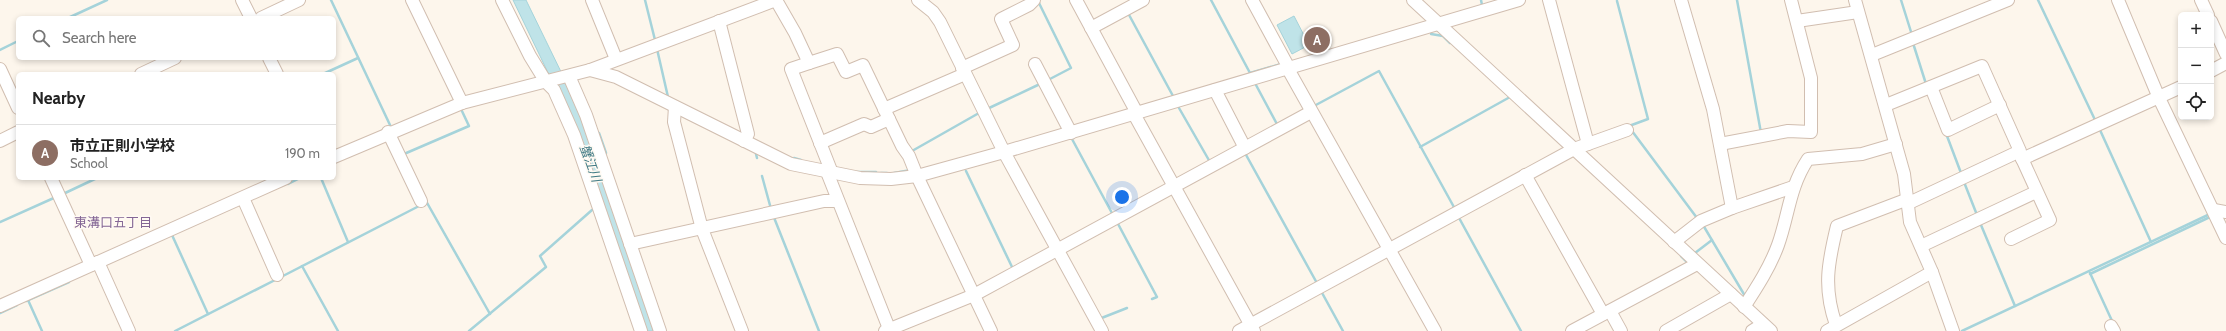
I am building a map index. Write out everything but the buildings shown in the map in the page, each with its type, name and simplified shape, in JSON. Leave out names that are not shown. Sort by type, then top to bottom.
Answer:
[{"type":"street","points":[[242,0],[250,16]]},
{"type":"street","points":[[264,16],[299,0]]},
{"type":"street","points":[[412,0],[462,103]]},
{"type":"street","points":[[502,0],[530,56],[554,90],[574,135],[641,331]]},
{"type":"street","points":[[592,0],[616,59]]},
{"type":"street","points":[[336,156],[388,132],[462,103],[590,70],[776,0],[795,33],[809,63]]},
{"type":"street","points":[[918,0],[934,12],[1004,152],[1102,331]]},
{"type":"street","points":[[820,142],[864,124],[871,127],[887,114],[963,71],[1013,45],[1001,19],[1029,5],[1034,0]]},
{"type":"street","points":[[1076,0],[1135,114],[1253,328]]},
{"type":"street","points":[[1091,28],[1143,0]]},
{"type":"street","points":[[1252,0],[1311,112],[1435,331]]},
{"type":"street","points":[[1413,0],[1767,328]]},
{"type":"street","points":[[590,70],[616,77],[791,164],[860,178],[891,179],[917,176],[1071,133],[1288,68],[1440,25],[1519,0]]},
{"type":"street","points":[[1549,0],[1588,144]]},
{"type":"street","points":[[1682,0],[1713,109],[1732,208]]},
{"type":"street","points":[[1720,144],[1788,131],[1811,132],[1811,78],[1791,0]]},
{"type":"street","points":[[1855,0],[1872,55],[1904,174],[1910,222],[1932,272],[1953,331]]},
{"type":"street","points":[[2118,0],[2159,98],[2214,210],[2226,238]]},
{"type":"street","points":[[2201,0],[2207,12]]},
{"type":"street","points":[[1872,55],[2003,1]]},
{"type":"street","points":[[1797,21],[1858,12]]},
{"type":"street","points":[[719,21],[748,134],[744,141]]},
{"type":"street","points":[[2214,28],[2226,54]]},
{"type":"street","points":[[991,331],[974,295],[917,176],[909,156],[902,146],[863,65],[846,72],[837,54],[791,69],[820,142],[838,201],[888,330],[974,295],[1311,112]]},
{"type":"street","points":[[145,72],[171,60]]},
{"type":"street","points":[[270,60],[276,72]]},
{"type":"street","points":[[2214,69],[2226,63]]},
{"type":"street","points":[[1035,64],[1071,133]]},
{"type":"street","points":[[1886,106],[1982,66],[2020,151],[2020,155],[2036,192],[2050,220],[2011,239]]},
{"type":"street","points":[[0,69],[16,104]]},
{"type":"street","points":[[568,76],[586,115],[660,331]]},
{"type":"street","points":[[1931,87],[1948,130],[2000,105]]},
{"type":"street","points":[[1932,272],[1832,328],[1828,263],[1837,226],[1908,201],[2159,98],[2178,88]]},
{"type":"street","points":[[1215,90],[1245,148]]},
{"type":"street","points":[[675,107],[674,122],[702,228],[742,331]]},
{"type":"street","points":[[1239,331],[1253,328],[1389,249],[1574,148],[1627,130]]},
{"type":"street","points":[[388,132],[421,201]]},
{"type":"street","points":[[0,141],[16,133]]},
{"type":"street","points":[[1744,307],[1767,270],[1778,244],[1793,187],[1808,159],[1862,154],[1896,144]]},
{"type":"street","points":[[1525,175],[1606,313],[1621,331]]},
{"type":"street","points":[[52,180],[129,331]]},
{"type":"street","points":[[0,306],[282,180]]},
{"type":"street","points":[[1674,242],[1701,222],[1732,208],[1793,187]]},
{"type":"street","points":[[1921,246],[2036,192]]},
{"type":"street","points":[[243,198],[277,275]]},
{"type":"street","points":[[630,244],[824,201],[838,201]]},
{"type":"street","points":[[2214,210],[2226,212]]},
{"type":"street","points":[[1572,331],[1697,264]]},
{"type":"street","points":[[1666,331],[1731,294]]},
{"type":"street","points":[[1752,331],[1767,328]]},
{"type":"water","name":"蟹江川","points":[[513,0],[526,0],[585,121],[657,331],[644,331],[554,85]]},
{"type":"water","points":[[1294,16],[1309,45],[1292,54],[1277,25]]},
{"type":"waterway","points":[[72,16],[107,0]]},
{"type":"waterway","points":[[331,0],[390,125]]},
{"type":"waterway","points":[[645,0],[655,40]]},
{"type":"waterway","points":[[1211,0],[1250,73]]},
{"type":"waterway","points":[[1481,0],[1482,5]]},
{"type":"waterway","points":[[1737,0],[1761,133]]},
{"type":"waterway","points":[[1901,0],[1912,35]]},
{"type":"waterway","points":[[2038,0],[2096,122]]},
{"type":"waterway","points":[[1038,1],[1071,68],[1048,80]]},
{"type":"waterway","points":[[1617,1],[1648,119],[1629,126]]},
{"type":"waterway","points":[[1128,13],[1173,96]]},
{"type":"waterway","points":[[1431,34],[1443,36],[1450,43]]},
{"type":"waterway","points":[[0,50],[16,42]]},
{"type":"waterway","points":[[1913,43],[1926,84]]},
{"type":"waterway","points":[[657,49],[668,97],[670,98]]},
{"type":"waterway","points":[[327,72],[358,58]]},
{"type":"waterway","points":[[1250,73],[1281,64]]},
{"type":"waterway","points":[[1313,105],[1314,106],[1379,71],[1455,209]]},
{"type":"waterway","points":[[987,109],[1040,84]]},
{"type":"waterway","points":[[1256,85],[1278,126]]},
{"type":"waterway","points":[[1420,147],[1510,97]]},
{"type":"waterway","points":[[1179,108],[1210,162]]},
{"type":"waterway","points":[[404,154],[469,126],[461,109]]},
{"type":"waterway","points":[[912,151],[979,113]]},
{"type":"waterway","points":[[2100,130],[2151,242]]},
{"type":"waterway","points":[[1632,131],[1697,218]]},
{"type":"waterway","points":[[599,133],[606,153]]},
{"type":"waterway","points":[[1947,136],[1961,173]]},
{"type":"waterway","points":[[1072,139],[1113,215]]},
{"type":"waterway","points":[[1245,153],[1318,285]]},
{"type":"waterway","points":[[756,154],[757,158]]},
{"type":"waterway","points":[[794,158],[801,160]]},
{"type":"waterway","points":[[894,173],[911,170]]},
{"type":"waterway","points":[[966,171],[1013,269]]},
{"type":"waterway","points":[[857,172],[876,172]]},
{"type":"waterway","points":[[881,173],[887,173]]},
{"type":"waterway","points":[[762,176],[771,209]]},
{"type":"waterway","points":[[63,194],[93,180]]},
{"type":"waterway","points":[[288,184],[296,180]]},
{"type":"waterway","points":[[322,180],[348,242]]},
{"type":"waterway","points":[[1964,182],[1977,215]]},
{"type":"waterway","points":[[0,222],[56,197]]},
{"type":"waterway","points":[[426,201],[490,314]]},
{"type":"waterway","points":[[281,277],[421,205]]},
{"type":"waterway","points":[[469,331],[546,267],[540,256],[592,210]]},
{"type":"waterway","points":[[1962,331],[2210,214]]},
{"type":"waterway","points":[[773,215],[819,331]]},
{"type":"waterway","points":[[1458,216],[1521,331]]},
{"type":"waterway","points":[[2090,274],[2212,216]]},
{"type":"waterway","points":[[1117,222],[1157,297],[1152,299]]},
{"type":"waterway","points":[[1703,225],[1745,296]]},
{"type":"waterway","points":[[1981,225],[2015,306]]},
{"type":"waterway","points":[[172,235],[208,314]]},
{"type":"waterway","points":[[1695,253],[1712,240]]},
{"type":"waterway","points":[[1681,256],[1689,264]]},
{"type":"waterway","points":[[302,266],[338,331]]},
{"type":"waterway","points":[[2090,273],[2113,323]]},
{"type":"waterway","points":[[175,331],[277,279]]},
{"type":"waterway","points":[[26,301],[69,282]]},
{"type":"waterway","points":[[1321,291],[1343,331]]},
{"type":"waterway","points":[[28,300],[42,331]]},
{"type":"waterway","points":[[0,313],[17,305]]},
{"type":"waterway","points":[[1099,319],[1127,308]]},
{"type":"place","name":"市立正則小学校","points":[[1317,40]]},
{"type":"district","name":"東溝口五丁目","points":[[113,222]]}]
